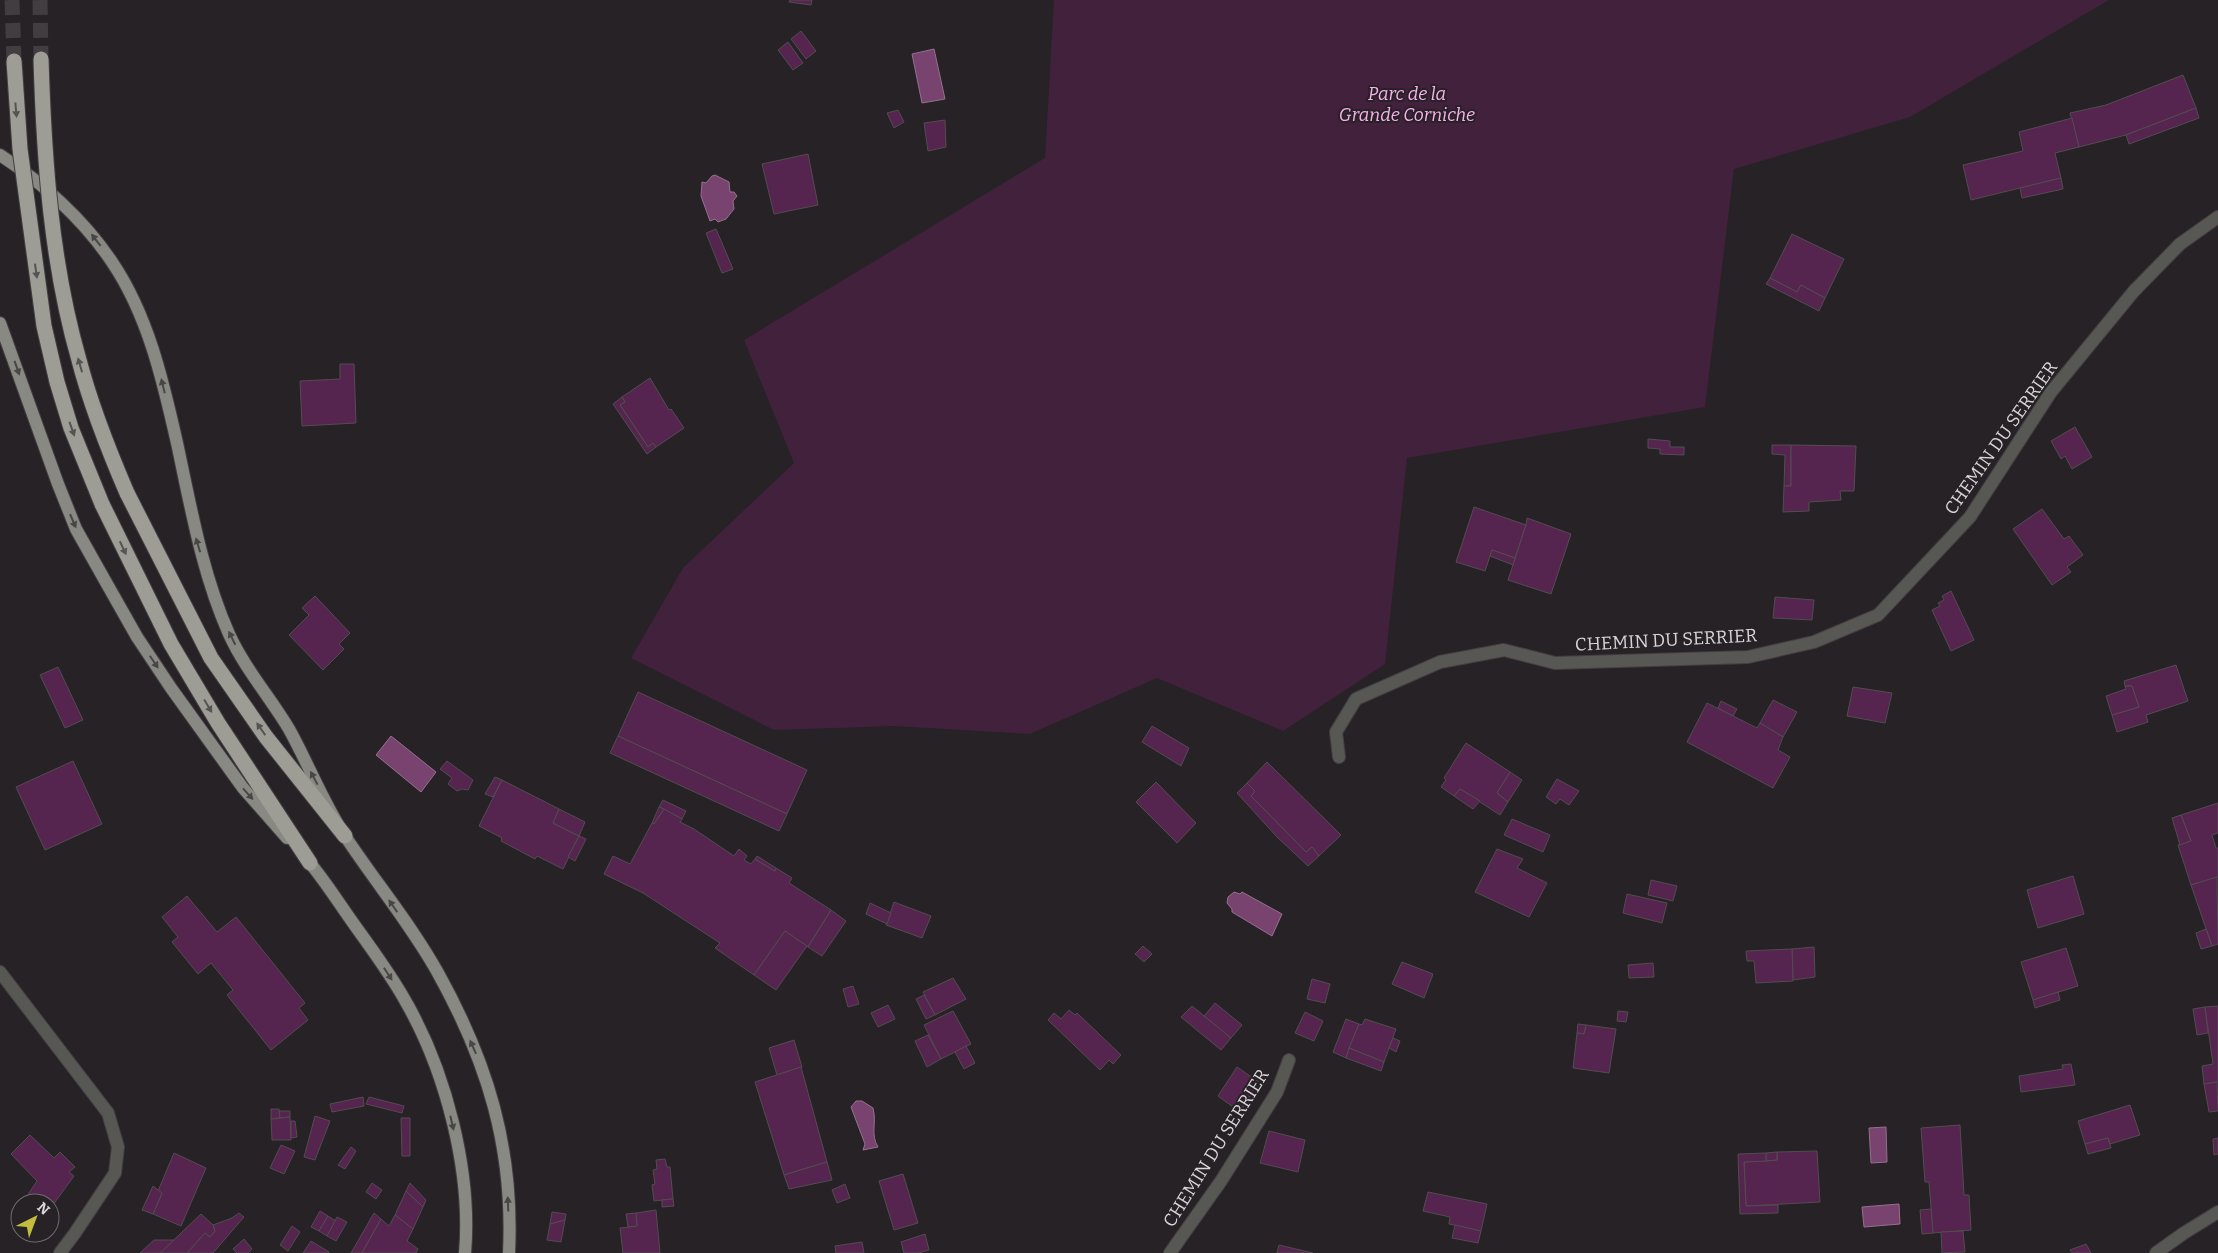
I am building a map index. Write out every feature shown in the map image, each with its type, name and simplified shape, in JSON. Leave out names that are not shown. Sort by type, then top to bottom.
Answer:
[{"type":"highway","points":[[41,59],[48,179],[62,281],[71,330],[107,448],[126,493],[211,658],[266,736],[345,836]]},
{"type":"highway","points":[[14,61],[20,149],[44,326],[57,382],[71,428],[102,504],[171,644],[218,723],[310,863]]},
{"type":"main road","points":[[0,155],[49,192],[85,226],[113,262],[140,314],[159,371],[176,441],[196,540],[230,635],[250,671],[288,728],[345,836],[438,973],[488,1082],[500,1129],[507,1178],[509,1253]]},
{"type":"main road","points":[[0,323],[76,529],[121,609],[172,688],[243,788],[310,863],[372,950],[406,1002],[429,1048],[446,1098],[465,1194],[465,1253]]},
{"type":"street","name":"CHEMIN DU SERRIER","points":[[1340,757],[1336,732],[1356,699],[1440,662],[1504,650],[1555,662],[1748,657],[1814,642],[1878,615],[1970,517],[2052,392],[2134,291],[2180,244],[2218,217]]},
{"type":"street","points":[[0,972],[108,1113],[118,1147],[115,1173],[60,1253]]},
{"type":"street","name":"CHEMIN DU SERRIER","points":[[1170,1253],[1221,1181],[1277,1092],[1289,1060]]},
{"type":"street","points":[[2156,1253],[2218,1212]]},
{"type":"green space","name":"Parc de la Grande Corniche","points":[[1054,0],[2109,0],[1910,117],[1734,169],[1705,407],[1407,458],[1385,664],[1283,731],[1157,678],[1030,734],[894,726],[774,730],[631,658],[683,568],[794,463],[744,340],[1045,158]]},
{"type":"shaded area","points":[[934,49],[945,99],[922,103],[912,54]]},
{"type":"shaded area","points":[[715,175],[729,182],[730,192],[734,192],[737,196],[733,201],[734,209],[726,219],[718,222],[715,219],[710,221],[701,196],[702,182],[706,183]]},
{"type":"shaded area","points":[[391,736],[436,772],[421,792],[376,755]]},
{"type":"shaded area","points":[[1234,892],[1240,894],[1242,892],[1282,914],[1272,936],[1232,912],[1227,903],[1228,897]]},
{"type":"shaded area","points":[[856,1101],[862,1101],[873,1108],[874,1138],[878,1147],[863,1150],[865,1144],[851,1107]]},
{"type":"shaded area","points":[[1886,1127],[1887,1162],[1871,1163],[1869,1128]]},
{"type":"shaded area","points":[[1899,1204],[1900,1224],[1864,1227],[1862,1207]]},
{"type":"building","points":[[790,0],[812,0],[811,5],[789,2]]},
{"type":"building","points":[[801,31],[816,51],[806,59],[791,39]]},
{"type":"building","points":[[788,42],[803,63],[793,70],[778,50]]},
{"type":"building","points":[[2183,75],[2196,108],[2126,135],[2079,147],[2070,113],[2106,105]]},
{"type":"building","points":[[2196,108],[2199,118],[2129,144],[2126,135]]},
{"type":"building","points":[[898,110],[904,122],[894,128],[887,113]]},
{"type":"building","points":[[2072,118],[2079,147],[2055,153],[2061,178],[1971,200],[1963,165],[2023,151],[2019,132]]},
{"type":"building","points":[[945,120],[946,147],[928,151],[924,123]]},
{"type":"building","points":[[808,154],[818,205],[774,214],[762,164]]},
{"type":"building","points":[[2061,178],[2063,189],[2022,198],[2020,188]]},
{"type":"building","points":[[716,229],[733,269],[722,273],[706,233]]},
{"type":"building","points":[[1792,234],[1844,259],[1825,298],[1801,285],[1797,292],[1770,278]]},
{"type":"building","points":[[1770,278],[1797,292],[1801,285],[1825,298],[1819,311],[1766,284]]},
{"type":"building","points":[[340,364],[354,364],[356,423],[302,426],[300,381],[340,379]]},
{"type":"building","points":[[650,378],[669,410],[671,409],[684,428],[656,447],[653,443],[648,447],[620,405],[625,402],[622,397]]},
{"type":"building","points":[[622,397],[625,402],[620,405],[648,447],[653,443],[656,447],[647,454],[613,404]]},
{"type":"building","points":[[2075,427],[2092,457],[2072,469],[2065,456],[2061,459],[2051,441]]},
{"type":"building","points":[[1648,439],[1670,441],[1670,447],[1684,447],[1684,455],[1660,454],[1660,449],[1648,448]]},
{"type":"building","points":[[1772,445],[1791,445],[1791,486],[1784,486],[1785,455],[1772,454]]},
{"type":"building","points":[[1791,445],[1856,446],[1854,491],[1840,491],[1841,500],[1809,502],[1809,511],[1783,512],[1784,486],[1791,486]]},
{"type":"building","points":[[1474,507],[1526,525],[1515,558],[1492,550],[1485,571],[1456,562]]},
{"type":"building","points":[[2042,509],[2064,539],[2069,536],[2083,555],[2067,567],[2071,572],[2052,585],[2013,529]]},
{"type":"building","points":[[1527,518],[1571,534],[1551,594],[1508,580]]},
{"type":"building","points":[[1492,550],[1515,558],[1513,565],[1490,556]]},
{"type":"building","points":[[1951,591],[1974,640],[1951,651],[1932,610],[1940,606],[1938,603],[1944,600],[1942,596]]},
{"type":"building","points":[[315,596],[350,633],[339,644],[344,649],[323,670],[289,635],[309,615],[302,608]]},
{"type":"building","points":[[1775,597],[1814,600],[1812,620],[1773,618]]},
{"type":"building","points":[[2176,665],[2188,701],[2146,715],[2148,722],[2117,732],[2112,715],[2139,707],[2132,686],[2125,686],[2124,681]]},
{"type":"building","points":[[58,667],[83,720],[65,728],[40,675]]},
{"type":"building","points":[[2125,686],[2132,686],[2139,707],[2112,715],[2106,696],[2126,689]]},
{"type":"building","points":[[1853,687],[1892,693],[1885,723],[1847,716]]},
{"type":"building","points":[[638,692],[807,770],[787,814],[618,736]]},
{"type":"building","points":[[1773,700],[1797,712],[1783,737],[1760,723]]},
{"type":"building","points":[[1721,701],[1737,709],[1733,716],[1718,708]]},
{"type":"building","points":[[1707,703],[1757,728],[1760,723],[1783,737],[1778,750],[1790,757],[1773,788],[1687,742]]},
{"type":"building","points":[[1152,726],[1189,748],[1181,766],[1142,742]]},
{"type":"building","points":[[618,736],[787,814],[779,831],[610,753]]},
{"type":"building","points":[[1466,743],[1510,772],[1497,793],[1508,802],[1500,815],[1460,789],[1454,796],[1441,787],[1446,780],[1444,778]]},
{"type":"building","points":[[73,761],[102,824],[45,850],[16,787]]},
{"type":"building","points":[[447,761],[473,780],[468,790],[462,789],[457,791],[448,784],[452,778],[440,769]]},
{"type":"building","points":[[1267,762],[1341,835],[1319,856],[1312,847],[1306,852],[1251,796],[1255,791],[1247,783]]},
{"type":"building","points":[[1510,772],[1522,780],[1508,802],[1497,793]]},
{"type":"building","points":[[495,777],[502,780],[493,797],[485,794]]},
{"type":"building","points":[[1557,779],[1579,791],[1569,805],[1560,799],[1556,804],[1546,797]]},
{"type":"building","points":[[502,780],[559,809],[553,823],[579,836],[563,869],[537,856],[535,859],[501,841],[502,838],[479,826]]},
{"type":"building","points":[[1156,782],[1196,823],[1177,843],[1136,802]]},
{"type":"building","points":[[1247,783],[1255,791],[1251,796],[1306,852],[1312,847],[1319,856],[1308,866],[1277,837],[1237,793]]},
{"type":"building","points":[[1460,789],[1480,801],[1473,809],[1454,796]]},
{"type":"building","points":[[663,800],[686,811],[682,819],[659,807]]},
{"type":"building","points":[[2218,803],[2218,833],[2212,835],[2216,848],[2218,848],[2218,877],[2191,885],[2178,845],[2191,841],[2181,815]]},
{"type":"building","points":[[659,807],[664,809],[654,824],[652,823]]},
{"type":"building","points":[[559,809],[585,822],[579,836],[553,823]]},
{"type":"building","points":[[664,809],[682,819],[680,822],[694,829],[734,856],[739,849],[747,856],[744,860],[751,864],[755,859],[775,871],[776,868],[792,878],[789,883],[831,910],[808,947],[785,931],[754,975],[715,948],[720,943],[643,893],[604,874],[613,856],[630,864],[652,823],[654,824]]},
{"type":"building","points":[[2181,815],[2191,841],[2180,845],[2172,818]]},
{"type":"building","points":[[1512,819],[1550,835],[1543,852],[1504,835]]},
{"type":"building","points":[[579,836],[586,839],[575,861],[568,857]]},
{"type":"building","points":[[1497,849],[1523,859],[1517,868],[1547,883],[1529,917],[1475,892]]},
{"type":"building","points":[[757,856],[776,868],[775,871],[755,859]]},
{"type":"building","points":[[2073,876],[2084,914],[2038,928],[2027,890]]},
{"type":"building","points":[[2217,877],[2218,944],[2212,946],[2191,885]]},
{"type":"building","points":[[1651,880],[1677,886],[1673,901],[1648,895]]},
{"type":"building","points":[[1627,894],[1667,903],[1662,923],[1623,913]]},
{"type":"building","points":[[187,896],[217,932],[236,917],[305,1003],[299,1008],[308,1020],[271,1050],[227,995],[233,990],[211,963],[198,974],[172,942],[178,937],[162,917]]},
{"type":"building","points":[[894,902],[931,916],[922,938],[886,925]]},
{"type":"building","points":[[870,903],[891,913],[887,924],[866,914]]},
{"type":"building","points":[[831,910],[846,921],[822,956],[808,947]]},
{"type":"building","points":[[2206,929],[2212,946],[2201,949],[2196,933]]},
{"type":"building","points":[[785,931],[807,946],[776,990],[754,975]]},
{"type":"building","points":[[1143,946],[1152,954],[1144,962],[1135,954]]},
{"type":"building","points":[[1814,947],[1815,977],[1793,980],[1792,949]]},
{"type":"building","points":[[2066,948],[2078,986],[2033,1000],[2021,962]]},
{"type":"building","points":[[1792,949],[1793,981],[1756,983],[1754,961],[1747,961],[1746,951]]},
{"type":"building","points":[[1402,962],[1433,974],[1424,998],[1392,984]]},
{"type":"building","points":[[1653,963],[1654,977],[1629,978],[1628,965]]},
{"type":"building","points":[[953,978],[966,999],[935,1015],[923,992]]},
{"type":"building","points":[[1312,979],[1330,984],[1325,1003],[1307,999]]},
{"type":"building","points":[[853,986],[859,1004],[848,1007],[843,989]]},
{"type":"building","points":[[2058,992],[2060,1000],[2035,1008],[2033,1000]]},
{"type":"building","points":[[924,995],[935,1015],[926,1019],[916,999]]},
{"type":"building","points":[[1215,1003],[1242,1025],[1231,1038],[1204,1016]]},
{"type":"building","points":[[888,1005],[895,1019],[878,1027],[871,1013]]},
{"type":"building","points":[[1192,1006],[1231,1038],[1221,1050],[1181,1017]]},
{"type":"building","points":[[2218,1006],[2218,1082],[2204,1084],[2202,1066],[2213,1064],[2205,1007]]},
{"type":"building","points":[[2205,1007],[2208,1033],[2197,1035],[2193,1009]]},
{"type":"building","points":[[1069,1010],[1075,1015],[1077,1013],[1121,1055],[1113,1064],[1109,1060],[1100,1070],[1048,1020],[1054,1013],[1061,1019]]},
{"type":"building","points":[[953,1011],[971,1044],[941,1059],[924,1025]]},
{"type":"building","points":[[1618,1011],[1628,1012],[1626,1022],[1617,1021]]},
{"type":"building","points":[[1305,1012],[1323,1021],[1314,1041],[1295,1033]]},
{"type":"building","points":[[1346,1019],[1359,1024],[1346,1058],[1333,1052]]},
{"type":"building","points":[[1365,1019],[1396,1029],[1384,1062],[1349,1048],[1359,1024],[1362,1025]]},
{"type":"building","points":[[1578,1024],[1586,1025],[1584,1034],[1577,1033]]},
{"type":"building","points":[[1586,1025],[1616,1029],[1609,1073],[1573,1068],[1577,1033],[1584,1034]]},
{"type":"building","points":[[928,1035],[941,1059],[927,1067],[915,1041]]},
{"type":"building","points":[[1393,1038],[1400,1041],[1396,1052],[1389,1048]]},
{"type":"building","points":[[794,1040],[802,1067],[777,1075],[769,1048]]},
{"type":"building","points":[[966,1046],[975,1063],[964,1069],[955,1052]]},
{"type":"building","points":[[1349,1048],[1384,1062],[1381,1071],[1346,1058]]},
{"type":"building","points":[[2071,1064],[2075,1085],[2021,1092],[2019,1076],[2063,1069],[2062,1065]]},
{"type":"building","points":[[801,1067],[827,1162],[784,1175],[755,1082]]},
{"type":"building","points":[[1237,1067],[1259,1082],[1240,1112],[1218,1096]]},
{"type":"building","points":[[2217,1082],[2218,1111],[2209,1112],[2204,1084]]},
{"type":"building","points":[[363,1097],[364,1106],[332,1112],[330,1104]]},
{"type":"building","points":[[369,1097],[404,1106],[402,1113],[366,1104]]},
{"type":"building","points":[[2130,1105],[2140,1135],[2110,1144],[2108,1138],[2085,1144],[2078,1121]]},
{"type":"building","points":[[271,1109],[279,1109],[280,1118],[271,1119]]},
{"type":"building","points":[[279,1111],[290,1111],[290,1117],[280,1118]]},
{"type":"building","points":[[315,1116],[330,1121],[315,1160],[304,1157]]},
{"type":"building","points":[[290,1117],[291,1140],[272,1140],[271,1119]]},
{"type":"building","points":[[401,1118],[410,1118],[410,1156],[402,1156]]},
{"type":"building","points":[[291,1121],[295,1121],[297,1137],[291,1138]]},
{"type":"building","points":[[1960,1125],[1964,1195],[1969,1195],[1971,1230],[1933,1233],[1929,1182],[1925,1182],[1921,1128]]},
{"type":"building","points":[[1269,1131],[1305,1140],[1298,1172],[1260,1163]]},
{"type":"building","points":[[30,1135],[54,1158],[60,1152],[75,1167],[69,1172],[74,1176],[60,1195],[60,1193],[29,1193],[37,1181],[11,1154]]},
{"type":"building","points":[[2108,1138],[2111,1148],[2088,1154],[2085,1144]]},
{"type":"building","points":[[2218,1138],[2218,1154],[2214,1155],[2213,1139]]},
{"type":"building","points":[[281,1145],[295,1151],[284,1174],[270,1168]]},
{"type":"building","points":[[351,1147],[356,1151],[345,1169],[338,1165]]},
{"type":"building","points":[[1817,1151],[1820,1202],[1746,1206],[1744,1162],[1777,1160],[1777,1152]]},
{"type":"building","points":[[1777,1152],[1777,1160],[1766,1161],[1766,1153]]},
{"type":"building","points":[[174,1153],[206,1168],[181,1226],[153,1214],[162,1193],[158,1191]]},
{"type":"building","points":[[1766,1153],[1766,1161],[1744,1162],[1746,1206],[1778,1205],[1778,1213],[1740,1214],[1738,1154]]},
{"type":"building","points":[[665,1159],[667,1167],[670,1167],[673,1199],[654,1201],[652,1185],[655,1184],[653,1170],[657,1169],[656,1160]]},
{"type":"building","points":[[827,1162],[832,1180],[789,1189],[784,1175]]},
{"type":"building","points":[[903,1174],[918,1223],[894,1230],[879,1181]]},
{"type":"building","points":[[372,1183],[382,1190],[376,1199],[366,1192]]},
{"type":"building","points":[[410,1183],[426,1200],[423,1207],[406,1191]]},
{"type":"building","points":[[845,1184],[850,1198],[837,1203],[832,1190]]},
{"type":"building","points":[[153,1186],[162,1193],[153,1214],[142,1210]]},
{"type":"building","points":[[406,1191],[423,1207],[413,1229],[395,1215]]},
{"type":"building","points":[[1428,1192],[1487,1204],[1481,1231],[1449,1224],[1450,1217],[1423,1211]]},
{"type":"building","points":[[673,1199],[674,1206],[662,1207],[662,1200]]},
{"type":"building","points":[[1931,1209],[1933,1233],[1922,1234],[1920,1210]]},
{"type":"building","points":[[656,1210],[660,1253],[623,1253],[620,1228],[637,1226],[636,1213]]},
{"type":"building","points":[[320,1211],[328,1216],[319,1231],[311,1227]]},
{"type":"building","points":[[552,1212],[566,1214],[565,1220],[550,1224]]},
{"type":"building","points":[[239,1213],[244,1217],[213,1253],[187,1253],[205,1233],[210,1237],[215,1231],[213,1225],[232,1218]]},
{"type":"building","points":[[374,1213],[381,1219],[362,1253],[351,1253]]},
{"type":"building","points":[[636,1213],[637,1226],[628,1227],[626,1214]]},
{"type":"building","points":[[201,1214],[213,1225],[215,1231],[210,1237],[205,1233],[187,1253],[160,1253]]},
{"type":"building","points":[[395,1215],[413,1229],[407,1241],[418,1249],[416,1253],[362,1253],[381,1219],[389,1226]]},
{"type":"building","points":[[328,1216],[336,1221],[327,1236],[319,1231]]},
{"type":"building","points":[[337,1217],[347,1222],[336,1241],[327,1236]]},
{"type":"building","points":[[565,1220],[561,1242],[547,1240],[550,1224]]},
{"type":"building","points":[[1455,1225],[1481,1231],[1478,1243],[1452,1238]]},
{"type":"building","points":[[292,1226],[300,1232],[288,1251],[280,1245]]},
{"type":"building","points":[[1963,1231],[1965,1252],[1942,1253],[1941,1232]]},
{"type":"building","points":[[925,1234],[929,1250],[918,1253],[904,1253],[901,1242]]},
{"type":"building","points":[[244,1239],[252,1249],[248,1253],[237,1253],[233,1249]]},
{"type":"building","points":[[154,1240],[174,1240],[160,1253],[140,1253]]},
{"type":"building","points":[[311,1241],[329,1252],[303,1253]]},
{"type":"building","points":[[862,1242],[864,1253],[836,1253],[835,1246]]},
{"type":"building","points":[[2086,1244],[2091,1253],[2072,1253],[2070,1250]]},
{"type":"building","points":[[1279,1245],[1313,1253],[1277,1253]]},
{"type":"tunnel","points":[[12,0],[14,61]]},
{"type":"tunnel","points":[[40,0],[41,59]]}]
